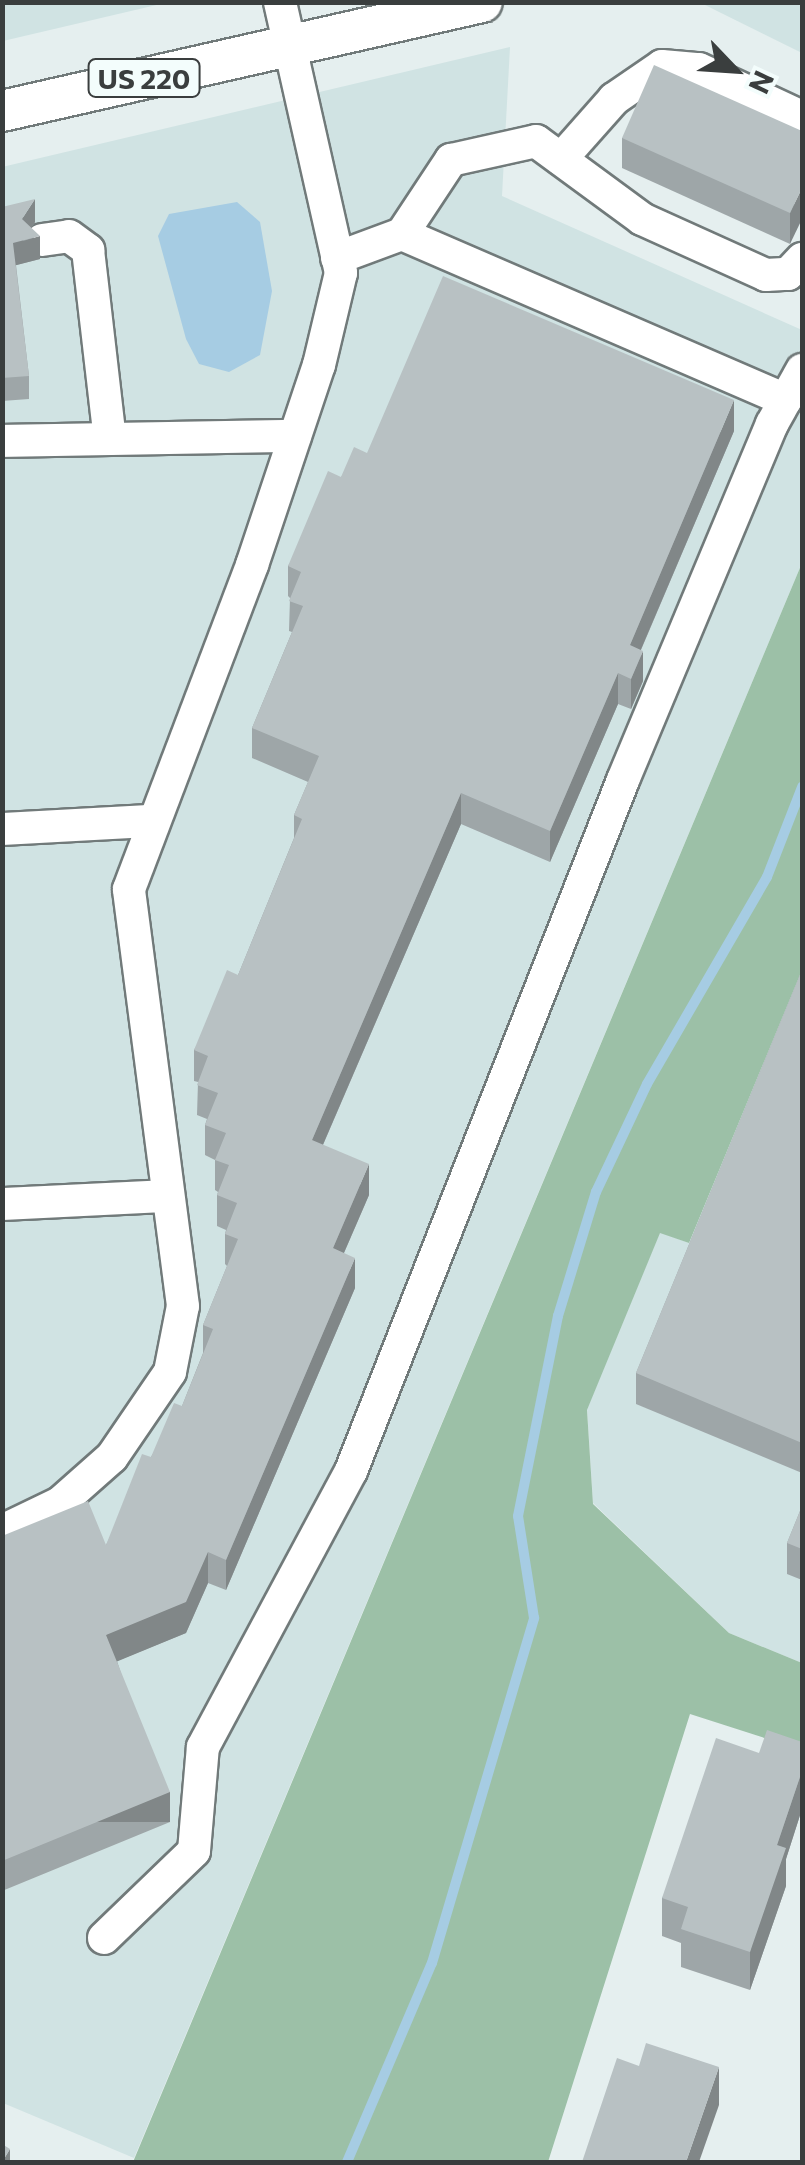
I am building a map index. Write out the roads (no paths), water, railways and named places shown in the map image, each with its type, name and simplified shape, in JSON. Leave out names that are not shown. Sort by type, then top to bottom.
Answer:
[{"type":"main road","name":"US 220","points":[[2,111],[482,2]]},
{"type":"street","points":[[2,1531],[60,1504],[112,1458],[170,1372],[183,1306],[129,889],[296,436],[320,365],[340,273],[286,45],[280,2]]},
{"type":"street","points":[[561,160],[614,98],[662,66],[699,69],[802,117]]},
{"type":"street","points":[[337,258],[402,234],[450,160],[536,141],[642,218],[766,275],[788,274],[802,259]]},
{"type":"street","points":[[402,234],[786,400]]},
{"type":"street","points":[[42,240],[69,236],[88,250],[110,439]]},
{"type":"street","points":[[104,1938],[194,1851],[203,1747],[351,1471],[623,780],[802,370]]},
{"type":"street","points":[[2,441],[296,436]]},
{"type":"street","points":[[2,829],[151,821]]},
{"type":"street","points":[[2,1204],[168,1196]]},
{"type":"water","points":[[237,202],[260,222],[272,291],[260,355],[229,372],[199,364],[186,339],[158,236],[169,214]]},
{"type":"waterway","points":[[347,2162],[432,1963],[534,1618],[518,1516],[558,1316],[596,1192],[647,1084],[767,877],[802,787]]}]
